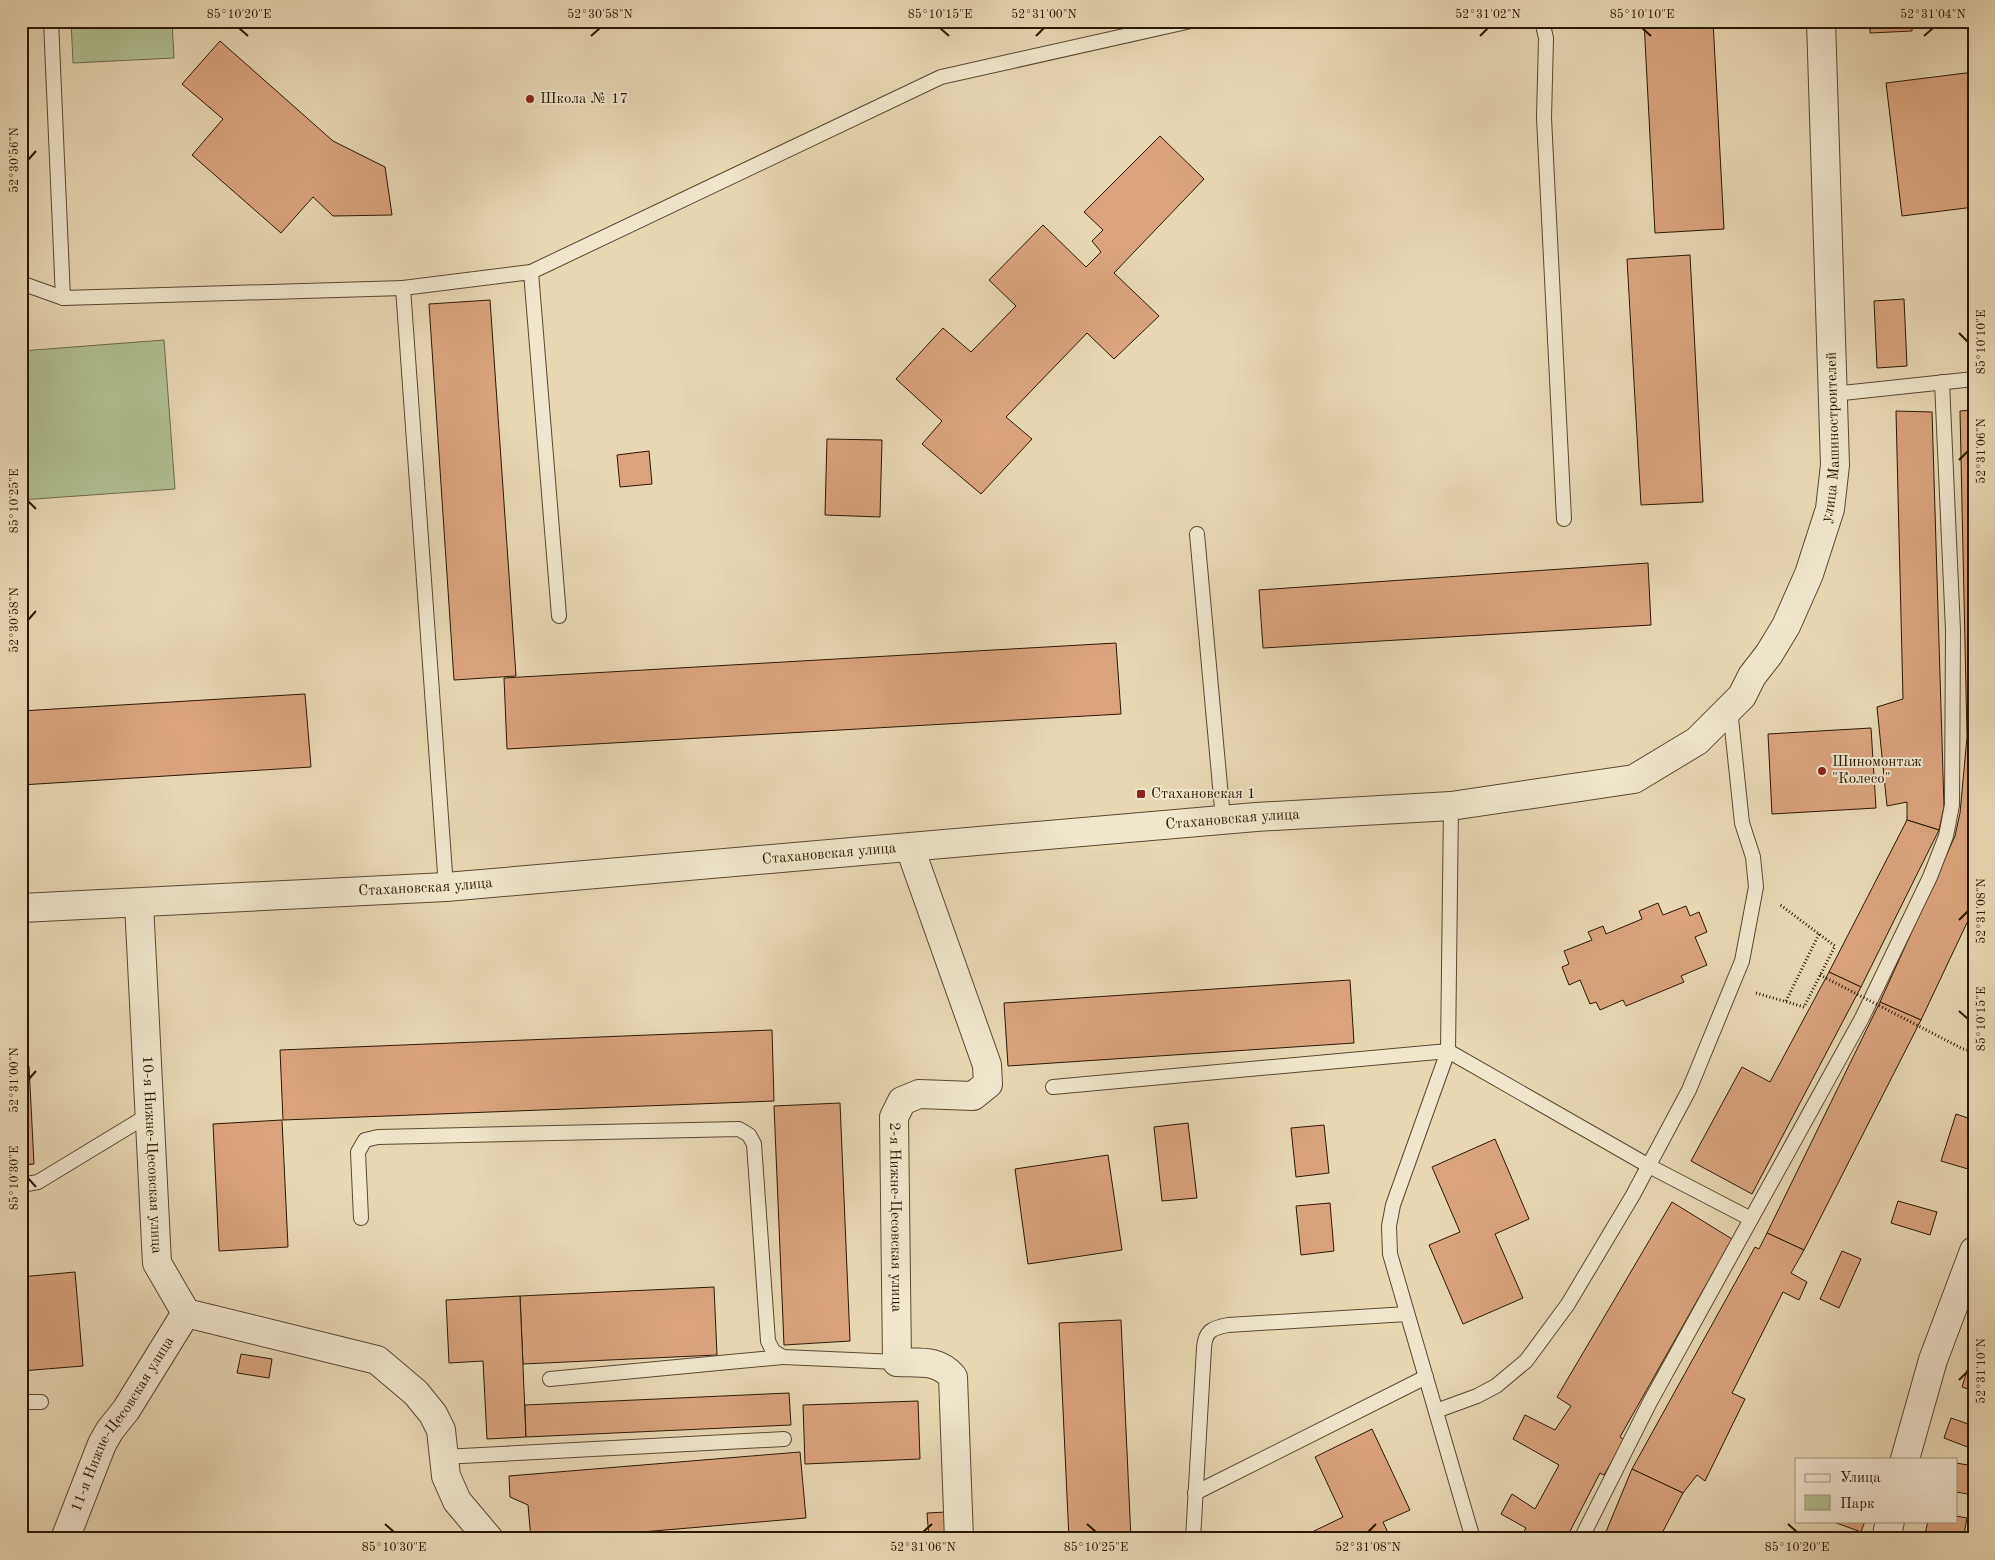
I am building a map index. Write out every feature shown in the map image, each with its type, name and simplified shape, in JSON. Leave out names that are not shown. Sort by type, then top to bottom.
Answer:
[{"type":"street","name":"улица Машиностроителей","points":[[1634,779],[1697,741],[1742,696],[1752,676],[1786,626],[1809,574],[1830,509],[1835,465],[1821,21]]},
{"type":"street","name":"Стахановская улица","points":[[21,908],[140,904],[446,887],[910,848],[1224,819],[1452,806],[1634,779]]},
{"type":"street","name":"2-я Нижне-Цесовская улица","points":[[897,1362],[894,1117],[902,1101],[919,1094],[973,1096],[988,1084],[987,1065],[910,848]]},
{"type":"street","name":"10-я Нижне-Цесовская улица","points":[[140,904],[157,1264],[186,1313]]},
{"type":"street","points":[[1905,1458],[1930,1368],[1974,1251]]},
{"type":"street","points":[[186,1313],[377,1360],[416,1393],[433,1414],[441,1430],[446,1476],[457,1501],[489,1539]]},
{"type":"street","name":"11-я Нижне-Цесовская улица","points":[[65,1539],[102,1444],[110,1430],[126,1410],[186,1313]]},
{"type":"street","points":[[897,1362],[935,1363],[945,1368],[953,1377],[959,1539]]},
{"type":"street","points":[[1886,1539],[1890,1522]]},
{"type":"lane","points":[[51,21],[63,298]]},
{"type":"lane","points":[[21,283],[63,298],[403,288],[531,272],[941,77],[1191,21]]},
{"type":"lane","points":[[1542,21],[1546,38],[1544,118],[1564,518]]},
{"type":"lane","points":[[531,272],[560,616]]},
{"type":"lane","points":[[403,288],[446,887]]},
{"type":"lane","points":[[1833,394],[1974,379]]},
{"type":"lane","points":[[1581,1539],[1650,1402],[1750,1219],[1787,1157],[1862,1018],[1930,877],[1946,836],[1952,806],[1953,630],[1942,382]]},
{"type":"lane","points":[[1197,534],[1224,819]]},
{"type":"lane","points":[[1436,1412],[1477,1396],[1496,1386],[1526,1361],[1568,1304],[1649,1166],[1689,1090],[1742,961],[1756,887],[1753,857],[1742,823],[1730,709]]},
{"type":"lane","points":[[1452,806],[1448,1051],[1394,1205],[1389,1226],[1390,1254],[1473,1539]]},
{"type":"lane","points":[[1054,1087],[1448,1051],[1649,1166],[1750,1219]]},
{"type":"lane","points":[[21,1185],[38,1182],[150,1114]]},
{"type":"lane","points":[[361,1218],[358,1152],[365,1140],[739,1129],[748,1135],[754,1144],[768,1342],[773,1350],[783,1357]]},
{"type":"lane","points":[[1192,1539],[1204,1348],[1205,1337],[1211,1329],[1228,1325],[1407,1314]]},
{"type":"lane","points":[[550,1379],[783,1357],[897,1362]]},
{"type":"lane","points":[[1195,1493],[1426,1377]]},
{"type":"lane","points":[[21,1402],[41,1402]]},
{"type":"lane","points":[[443,1457],[784,1439]]},
{"type":"path","points":[[1732,986],[1804,1007],[1835,946],[1756,887]]},
{"type":"path","points":[[1786,1001],[1819,934]]},
{"type":"path","points":[[1820,975],[1963,1049],[1974,1051]]},
{"type":"green space","points":[[71,21],[172,21],[174,58],[73,63]]},
{"type":"green space","points":[[164,340],[175,489],[21,500],[21,351]]},
{"type":"building","points":[[1644,21],[1713,21],[1724,229],[1655,233]]},
{"type":"building","points":[[1870,21],[1912,21],[1912,31],[1870,33]]},
{"type":"building","points":[[220,41],[333,141],[385,167],[392,215],[333,216],[313,197],[281,233],[192,155],[223,119],[182,84]]},
{"type":"building","points":[[1974,72],[1974,207],[1902,216],[1886,83]]},
{"type":"building","points":[[1160,136],[1204,179],[1114,273],[1159,316],[1114,359],[1087,333],[1006,417],[1032,439],[981,494],[922,444],[942,421],[896,379],[943,328],[971,352],[1016,306],[989,280],[1043,225],[1086,267],[1101,252],[1092,241],[1103,230],[1084,212]]},
{"type":"building","points":[[1690,255],[1703,502],[1641,505],[1627,259]]},
{"type":"building","points":[[1904,299],[1907,366],[1877,368],[1874,301]]},
{"type":"building","points":[[490,300],[516,676],[454,680],[429,304]]},
{"type":"building","points":[[1974,410],[1974,908],[1921,1020],[1880,1002],[1955,836],[1960,813],[1967,737],[1960,411]]},
{"type":"building","points":[[1896,411],[1932,412],[1944,807],[1939,830],[1907,820],[1907,802],[1887,806],[1877,707],[1903,699]]},
{"type":"building","points":[[827,439],[882,440],[880,517],[825,515]]},
{"type":"building","points":[[649,451],[652,484],[620,487],[617,455]]},
{"type":"building","points":[[1648,563],[1651,625],[1263,648],[1259,590]]},
{"type":"building","points":[[1116,643],[1121,714],[507,749],[504,678]]},
{"type":"building","points":[[305,694],[311,767],[21,785],[21,711]]},
{"type":"building","name":"Шиномонтаж \"Колесо\"","points":[[1871,728],[1876,808],[1772,814],[1768,734]]},
{"type":"building","points":[[1907,820],[1939,830],[1861,987],[1829,972]]},
{"type":"building","points":[[1658,903],[1663,915],[1686,906],[1690,916],[1699,912],[1707,932],[1695,937],[1707,965],[1681,976],[1684,982],[1626,1006],[1623,1000],[1600,1010],[1596,1002],[1590,1004],[1580,980],[1569,985],[1562,967],[1569,964],[1564,951],[1592,940],[1588,932],[1603,926],[1606,934],[1642,919],[1639,911]]},
{"type":"building","points":[[1829,972],[1861,987],[1752,1194],[1691,1161],[1742,1067],[1770,1082]]},
{"type":"building","points":[[1350,980],[1354,1043],[1008,1066],[1004,1003]]},
{"type":"building","points":[[1880,1002],[1921,1020],[1804,1250],[1767,1233]]},
{"type":"building","points":[[772,1030],[774,1101],[283,1120],[280,1050]]},
{"type":"building","points":[[21,1066],[29,1066],[34,1164],[21,1165]]},
{"type":"building","points":[[840,1103],[850,1341],[784,1345],[774,1106]]},
{"type":"building","points":[[1956,1114],[1974,1120],[1974,1152],[1968,1169],[1941,1161]]},
{"type":"building","points":[[282,1120],[288,1247],[219,1251],[213,1124]]},
{"type":"building","points":[[1188,1123],[1197,1198],[1162,1201],[1154,1127]]},
{"type":"building","points":[[1324,1125],[1329,1173],[1296,1177],[1291,1128]]},
{"type":"building","points":[[1495,1139],[1529,1219],[1495,1234],[1523,1298],[1463,1324],[1429,1245],[1460,1232],[1432,1167]]},
{"type":"building","points":[[1108,1155],[1122,1250],[1028,1264],[1015,1169]]},
{"type":"building","points":[[1898,1201],[1937,1212],[1930,1235],[1891,1223]]},
{"type":"building","points":[[1672,1202],[1732,1239],[1620,1437],[1624,1440],[1604,1475],[1600,1473],[1566,1539],[1520,1539],[1526,1528],[1501,1514],[1512,1494],[1535,1509],[1559,1465],[1513,1439],[1525,1415],[1555,1430],[1571,1406],[1557,1397]]},
{"type":"building","points":[[1330,1203],[1334,1251],[1301,1255],[1296,1206]]},
{"type":"building","points":[[1767,1233],[1804,1250],[1791,1273],[1807,1282],[1799,1300],[1783,1292],[1732,1393],[1745,1399],[1705,1481],[1697,1475],[1683,1493],[1632,1469],[1755,1247],[1759,1249]]},
{"type":"building","points":[[1842,1251],[1861,1259],[1839,1308],[1820,1299]]},
{"type":"building","points":[[75,1272],[83,1366],[21,1371],[21,1277]]},
{"type":"building","points":[[714,1287],[717,1355],[523,1364],[520,1296]]},
{"type":"building","points":[[520,1296],[526,1437],[487,1439],[483,1361],[449,1363],[446,1300]]},
{"type":"building","points":[[1121,1320],[1131,1539],[1069,1539],[1059,1323]]},
{"type":"building","points":[[1974,1351],[1974,1391],[1962,1387]]},
{"type":"building","points":[[241,1354],[272,1359],[269,1378],[237,1373]]},
{"type":"building","points":[[789,1393],[791,1425],[526,1437],[525,1405]]},
{"type":"building","points":[[918,1401],[920,1459],[805,1464],[803,1405]]},
{"type":"building","points":[[1951,1418],[1974,1426],[1974,1457],[1968,1455],[1970,1448],[1944,1438]]},
{"type":"building","points":[[1372,1429],[1410,1510],[1383,1522],[1391,1539],[1316,1539],[1312,1532],[1343,1517],[1315,1457]]},
{"type":"building","points":[[800,1452],[806,1518],[560,1539],[531,1539],[528,1505],[510,1497],[509,1476]]},
{"type":"building","points":[[1958,1463],[1974,1466],[1974,1495],[1958,1492]]},
{"type":"building","points":[[1632,1469],[1683,1493],[1659,1539],[1603,1539]]},
{"type":"building","points":[[947,1512],[949,1539],[929,1539],[927,1513]]},
{"type":"building","points":[[1958,1516],[1967,1518],[1963,1539],[1925,1534],[1928,1522],[1958,1522]]},
{"type":"building","points":[[1834,1522],[1865,1522],[1861,1532]]},
{"type":"place","name":"Школа № 17","points":[[530,99]]},
{"type":"place","name":"Шиномонтаж \"Колесо\"","points":[[1822,771]]},
{"type":"place","name":"Стахановская 1","points":[[1141,794]]}]
